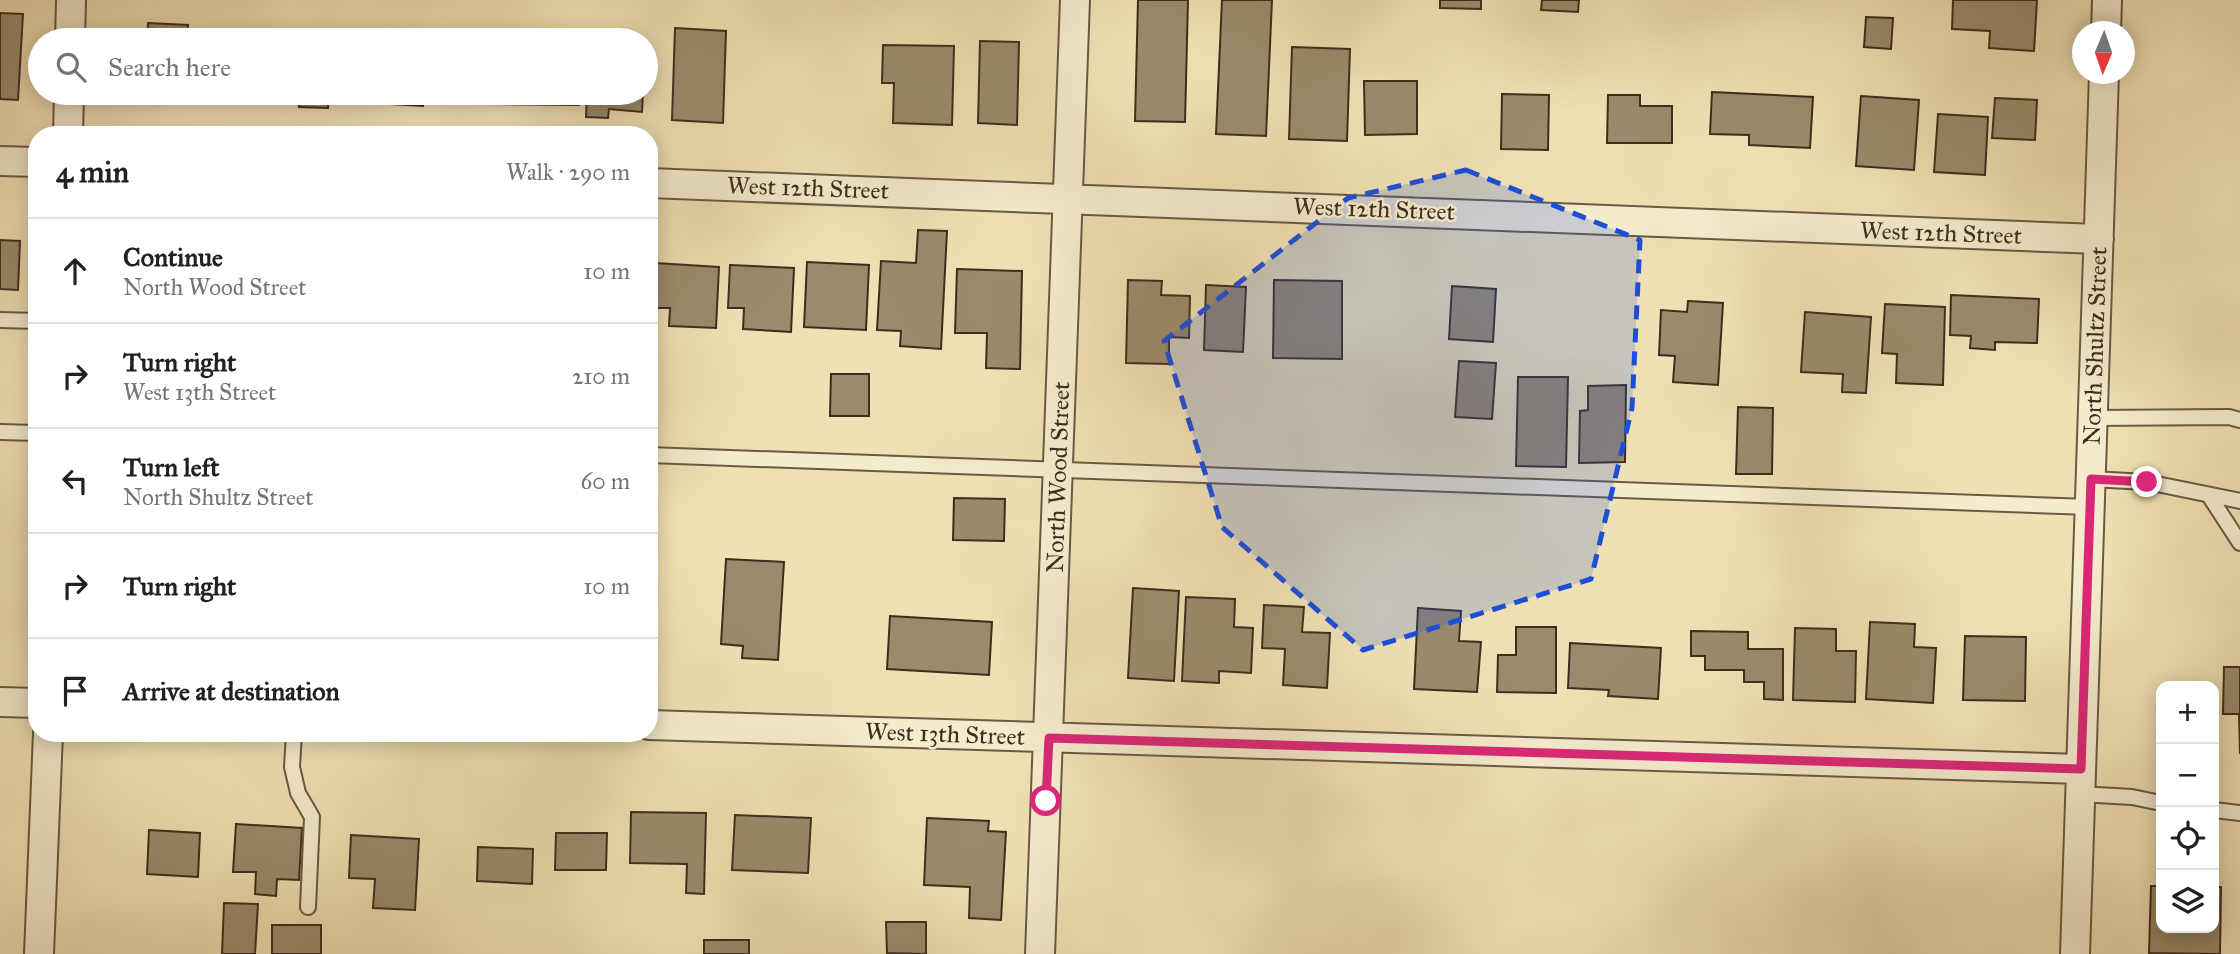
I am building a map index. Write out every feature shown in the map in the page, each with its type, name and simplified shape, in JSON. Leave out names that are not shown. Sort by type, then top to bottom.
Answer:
[{"type":"street","points":[[70,28],[71,0]]},
{"type":"street","name":"North Wood Street","points":[[1040,954],[1075,0]]},
{"type":"street","points":[[2106,21],[2107,0]]},
{"type":"street","name":"North Shultz Street","points":[[2075,954],[2105,84]]},
{"type":"street","points":[[68,126],[69,105]]},
{"type":"street","points":[[0,161],[28,162]]},
{"type":"street","name":"West 12th Street","points":[[658,183],[1068,197],[2099,239]]},
{"type":"street","points":[[0,702],[28,704]]},
{"type":"street","name":"West 13th Street","points":[[658,724],[1049,738],[2080,782]]},
{"type":"street","points":[[39,954],[48,742]]},
{"type":"lane","points":[[0,320],[28,321]]},
{"type":"lane","points":[[2093,418],[2229,417],[2240,420]]},
{"type":"lane","points":[[0,432],[28,433]]},
{"type":"lane","points":[[658,455],[1059,470],[2090,493],[2147,482],[2240,501]]},
{"type":"lane","points":[[2210,497],[2240,543]]},
{"type":"lane","points":[[293,742],[292,767],[298,793],[312,817],[308,907]]},
{"type":"lane","points":[[2080,782],[2156,802]]},
{"type":"lane","points":[[2219,811],[2240,813]]},
{"type":"highlighted area","points":[[1466,170],[1640,240],[1632,408],[1591,579],[1363,650],[1222,527],[1164,341],[1348,198]]},
{"type":"building","points":[[1138,0],[1188,0],[1185,122],[1135,121]]},
{"type":"building","points":[[1222,0],[1272,0],[1266,136],[1216,134]]},
{"type":"building","points":[[1440,0],[1481,0],[1481,9],[1440,8]]},
{"type":"building","points":[[1542,0],[1579,0],[1578,12],[1541,10]]},
{"type":"building","points":[[1953,0],[2037,0],[2034,51],[1989,48],[1990,31],[1952,29]]},
{"type":"building","points":[[0,13],[23,14],[18,100],[0,99]]},
{"type":"building","points":[[1866,17],[1893,18],[1891,49],[1864,47]]},
{"type":"building","points":[[148,23],[188,25],[188,28],[148,28]]},
{"type":"building","points":[[675,28],[726,31],[723,123],[672,120]]},
{"type":"building","points":[[980,41],[1019,42],[1017,125],[978,123]]},
{"type":"building","points":[[883,45],[954,46],[952,125],[893,123],[894,83],[882,83]]},
{"type":"building","points":[[1292,47],[1350,49],[1347,141],[1289,139]]},
{"type":"building","points":[[1364,81],[1417,81],[1417,134],[1365,135]]},
{"type":"building","points":[[1712,92],[1813,97],[1810,148],[1749,145],[1749,135],[1710,134]]},
{"type":"building","points":[[1502,94],[1549,95],[1548,150],[1501,149]]},
{"type":"building","points":[[1608,95],[1640,95],[1640,106],[1672,106],[1672,143],[1607,143]]},
{"type":"building","points":[[1861,96],[1919,100],[1914,170],[1856,166]]},
{"type":"building","points":[[1995,98],[2037,100],[2035,140],[1992,138]]},
{"type":"building","points":[[299,105],[328,105],[328,108]]},
{"type":"building","points":[[586,105],[642,105],[642,112],[609,109],[608,118],[586,117]]},
{"type":"building","points":[[1938,114],[1988,117],[1985,175],[1934,172]]},
{"type":"building","points":[[918,230],[947,231],[941,349],[900,346],[901,331],[877,330],[881,261],[916,263]]},
{"type":"building","points":[[0,240],[20,241],[18,290],[0,289]]},
{"type":"building","points":[[807,262],[869,265],[866,330],[804,327]]},
{"type":"building","points":[[658,263],[719,267],[716,328],[669,326],[670,308],[658,308]]},
{"type":"building","points":[[730,265],[794,268],[791,332],[743,329],[744,308],[728,308]]},
{"type":"building","points":[[957,269],[1022,271],[1020,369],[986,368],[987,333],[955,333]]},
{"type":"building","points":[[1128,280],[1162,281],[1161,295],[1190,296],[1189,338],[1169,337],[1169,364],[1126,363]]},
{"type":"building","points":[[1274,280],[1342,281],[1342,359],[1273,358]]},
{"type":"building","points":[[1206,285],[1246,287],[1243,352],[1204,350]]},
{"type":"building","points":[[1452,286],[1496,289],[1493,342],[1449,339]]},
{"type":"building","points":[[1951,295],[2039,299],[2037,343],[1995,342],[1995,350],[1970,348],[1971,336],[1950,335]]},
{"type":"building","points":[[1688,301],[1723,303],[1718,385],[1673,382],[1675,356],[1659,355],[1661,310],[1687,312]]},
{"type":"building","points":[[1885,304],[1945,307],[1943,385],[1896,383],[1897,354],[1882,353]]},
{"type":"building","points":[[1805,312],[1871,317],[1866,393],[1842,392],[1843,374],[1801,372]]},
{"type":"building","points":[[1459,361],[1496,363],[1492,419],[1455,417]]},
{"type":"building","points":[[831,374],[869,374],[869,416],[830,416]]},
{"type":"building","points":[[1518,377],[1568,377],[1566,467],[1516,466]]},
{"type":"building","points":[[1626,385],[1625,462],[1579,463],[1580,411],[1588,410],[1588,386]]},
{"type":"building","points":[[1738,407],[1773,408],[1772,474],[1736,474]]},
{"type":"building","points":[[954,498],[1005,499],[1004,541],[953,540]]},
{"type":"building","points":[[726,559],[784,562],[778,660],[742,658],[743,646],[721,644]]},
{"type":"building","points":[[1133,588],[1179,591],[1174,681],[1128,678]]},
{"type":"building","points":[[1186,597],[1235,599],[1234,627],[1253,628],[1251,673],[1219,671],[1219,683],[1182,681]]},
{"type":"building","points":[[1264,605],[1304,607],[1302,632],[1330,633],[1327,688],[1283,685],[1285,649],[1262,648]]},
{"type":"building","points":[[1418,608],[1461,611],[1459,641],[1481,642],[1477,692],[1414,689]]},
{"type":"building","points":[[890,616],[992,622],[989,675],[887,669]]},
{"type":"building","points":[[1870,622],[1915,624],[1914,647],[1936,648],[1933,703],[1866,699]]},
{"type":"building","points":[[1516,627],[1556,627],[1556,693],[1497,692],[1498,655],[1516,655]]},
{"type":"building","points":[[1795,628],[1836,629],[1836,651],[1856,651],[1855,702],[1793,700]]},
{"type":"building","points":[[1691,631],[1748,632],[1748,649],[1783,649],[1783,700],[1764,699],[1764,682],[1744,682],[1744,670],[1705,670],[1705,656],[1691,656]]},
{"type":"building","points":[[1965,636],[2026,637],[2025,701],[1963,700]]},
{"type":"building","points":[[1570,643],[1661,648],[1658,699],[1608,696],[1609,690],[1568,688]]},
{"type":"building","points":[[2224,667],[2240,667],[2240,754],[2239,714],[2223,714]]},
{"type":"building","points":[[631,812],[706,813],[704,894],[686,893],[687,864],[630,863]]},
{"type":"building","points":[[735,815],[811,818],[808,873],[732,870]]},
{"type":"building","points":[[927,818],[989,821],[988,831],[1006,832],[1001,920],[969,918],[970,887],[924,885]]},
{"type":"building","points":[[236,824],[302,828],[299,880],[277,879],[276,896],[255,894],[256,872],[233,872]]},
{"type":"building","points":[[149,830],[200,833],[198,877],[147,874]]},
{"type":"building","points":[[556,833],[607,833],[606,870],[555,870]]},
{"type":"building","points":[[351,835],[419,839],[415,910],[373,908],[375,879],[349,878]]},
{"type":"building","points":[[478,847],[533,849],[532,884],[477,881]]},
{"type":"building","points":[[2151,886],[2156,886],[2156,933],[2219,933],[2221,887],[2220,954],[2149,953]]},
{"type":"building","points":[[224,903],[258,904],[255,954],[222,954]]},
{"type":"building","points":[[886,922],[926,922],[926,954],[887,953]]},
{"type":"building","points":[[272,925],[321,925],[321,954],[272,954]]},
{"type":"building","points":[[704,940],[749,940],[749,954],[704,954]]},
{"type":"route","points":[[1046,801],[1049,738],[2081,769],[2091,479],[2147,482]]}]
